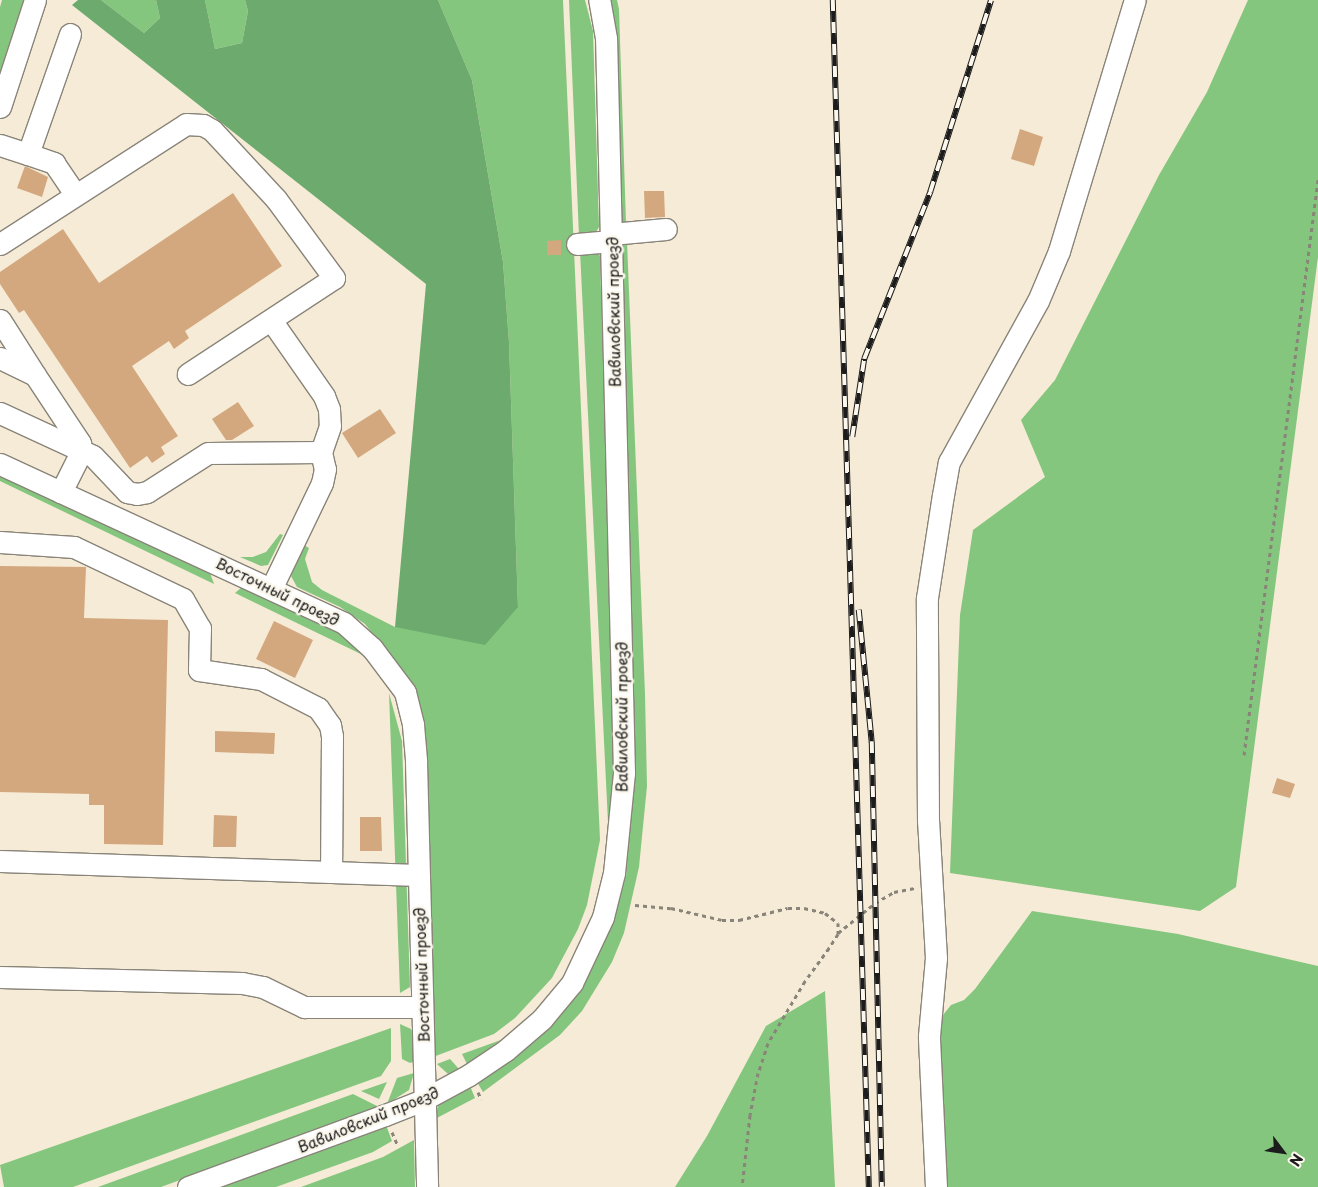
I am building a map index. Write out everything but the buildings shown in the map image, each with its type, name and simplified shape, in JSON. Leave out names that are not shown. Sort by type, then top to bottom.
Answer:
[{"type":"street","points":[[0,107],[35,0]]},
{"type":"street","name":"Вавиловский проезд","points":[[188,1187],[422,1100],[506,1050],[542,1019],[572,983],[590,951],[604,917],[614,873],[624,773],[606,38],[599,0]]},
{"type":"street","points":[[936,1187],[929,1036],[936,958],[928,821],[927,598],[949,462],[1038,302],[1059,251],[1135,0]]},
{"type":"street","points":[[28,154],[70,34]]},
{"type":"street","points":[[0,244],[186,124],[203,125],[212,130],[276,199],[334,278],[188,374]]},
{"type":"street","points":[[0,145],[54,163],[75,194]]},
{"type":"street","points":[[577,244],[666,229]]},
{"type":"street","points":[[0,320],[80,442],[81,452],[61,492]]},
{"type":"street","points":[[271,320],[324,396],[329,409],[330,426],[321,452],[325,469],[322,483],[272,587]]},
{"type":"street","points":[[0,358],[35,375]]},
{"type":"street","points":[[0,413],[103,464],[127,492],[137,494],[147,492],[208,453],[321,452]]},
{"type":"street","name":"Восточный проезд","points":[[0,464],[272,587],[344,623],[372,648],[405,692],[413,725],[416,753],[422,1100],[427,1187]]},
{"type":"street","points":[[0,542],[74,547],[183,599],[200,628],[199,670],[262,679],[318,708],[330,725],[332,736],[331,872]]},
{"type":"street","points":[[0,861],[418,875]]},
{"type":"street","points":[[0,977],[242,984],[264,987],[304,1007],[421,1007]]},
{"type":"path","points":[[1244,755],[1318,180]]},
{"type":"path","points":[[742,1187],[750,1115],[758,1073],[768,1043],[838,934],[875,903],[894,892],[931,885]]},
{"type":"path","points":[[635,905],[671,908],[722,920],[740,920],[788,908],[804,908],[826,913],[838,923],[838,934]]},
{"type":"green space","points":[[2,0],[25,0],[0,76],[0,7]]},
{"type":"green space","points":[[78,0],[101,0],[144,33],[160,18],[156,0],[205,0],[215,49],[242,43],[248,11],[245,0],[438,0],[472,80],[503,262],[509,342],[518,607],[485,645],[395,627],[426,284],[72,5]]},
{"type":"green space","points":[[101,0],[156,0],[160,18],[144,33]]},
{"type":"green space","points":[[205,0],[245,0],[248,11],[242,43],[215,49]]},
{"type":"green space","points":[[438,0],[563,0],[600,840],[587,905],[578,929],[552,978],[515,1018],[494,1034],[433,1057],[422,717],[407,678],[365,624],[340,607],[297,587],[291,576],[304,545],[309,548],[305,559],[312,582],[322,590],[395,627],[518,607],[509,342],[503,262],[472,80]]},
{"type":"green space","points":[[569,0],[585,0],[593,31],[599,227],[596,232],[579,236]]},
{"type":"green space","points":[[608,0],[617,0],[619,9],[626,223],[618,223]]},
{"type":"green space","points":[[1248,0],[1318,0],[1318,257],[1236,887],[1200,911],[950,873],[960,615],[973,530],[1045,477],[1021,420],[1055,380],[1159,175],[1207,92]]},
{"type":"green space","points":[[627,241],[647,786],[639,867],[624,933],[612,962],[582,1011],[560,1035],[483,1092],[477,1082],[513,1059],[551,1027],[582,990],[613,922],[626,876],[634,788],[620,242]]},
{"type":"green space","points":[[580,251],[598,252],[600,256],[615,772],[609,843]]},
{"type":"green space","points":[[0,475],[209,570],[214,584],[0,481]]},
{"type":"green space","points":[[280,534],[283,535],[268,565],[261,566],[240,557],[253,557],[266,552]]},
{"type":"green space","points":[[242,587],[321,622],[348,639],[367,657],[235,593]]},
{"type":"green space","points":[[389,693],[402,741],[410,987],[400,993]]},
{"type":"green space","points":[[1032,911],[1178,934],[1318,966],[1318,1187],[946,1187],[940,1168],[939,1020],[951,1005],[964,1000],[975,989]]},
{"type":"green space","points":[[825,991],[835,1187],[675,1187],[707,1136],[766,1026]]},
{"type":"green space","points":[[400,1024],[411,1029],[414,1034],[415,1061],[410,1063],[402,1059]]},
{"type":"green space","points":[[391,1028],[391,1061],[381,1076],[73,1187],[4,1187],[0,1165]]},
{"type":"green space","points":[[501,1040],[467,1064],[462,1054]]},
{"type":"green space","points":[[450,1059],[459,1069],[448,1074],[437,1064]]},
{"type":"green space","points":[[414,1073],[409,1090],[387,1104],[397,1078]]},
{"type":"green space","points":[[387,1082],[379,1099],[361,1091]]},
{"type":"green space","points":[[470,1086],[475,1098],[433,1120],[439,1104]]},
{"type":"green space","points":[[353,1094],[379,1107],[161,1187],[98,1187]]},
{"type":"green space","points":[[386,1125],[392,1141],[373,1152],[276,1187],[217,1187]]},
{"type":"green space","points":[[414,1140],[415,1187],[301,1187],[383,1157]]},
{"type":"railway","points":[[833,0],[869,1187]]},
{"type":"railway","points":[[852,437],[864,359],[930,192],[991,0]]},
{"type":"railway","points":[[859,610],[872,742],[882,1187]]}]
